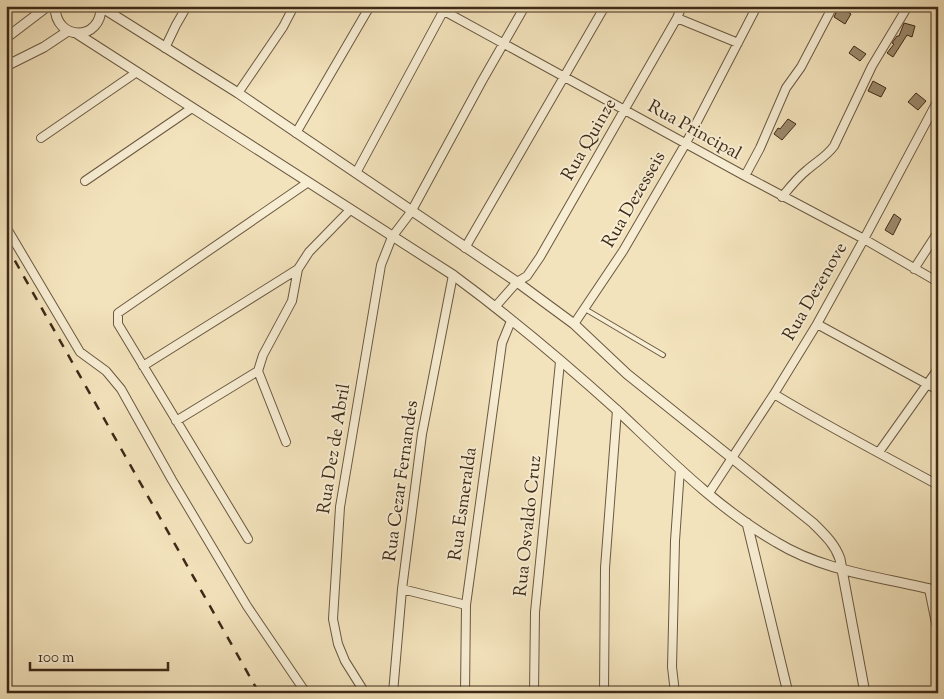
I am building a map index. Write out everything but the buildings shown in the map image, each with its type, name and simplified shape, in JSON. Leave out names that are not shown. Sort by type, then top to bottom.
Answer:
[{"type":"street","points":[[6,38],[48,6]]},
{"type":"street","points":[[55,6],[57,21],[72,32],[452,275],[495,307],[617,410],[680,469],[747,523],[776,542],[822,564],[933,590],[938,633]]},
{"type":"street","points":[[165,48],[187,6]]},
{"type":"street","points":[[238,93],[283,27],[294,6]]},
{"type":"street","points":[[296,133],[370,6]]},
{"type":"street","name":"Rua Principal","points":[[435,6],[444,8],[503,44],[782,197],[864,239],[938,282]]},
{"type":"street","name":"Rua Dez de Abril","points":[[365,693],[345,661],[338,644],[333,619],[340,507],[382,265],[392,237],[411,212],[525,6]]},
{"type":"street","points":[[465,248],[605,6]]},
{"type":"street","name":"Rua Quinze","points":[[495,307],[517,282],[527,276],[535,265],[677,18],[682,6]]},
{"type":"street","name":"Rua Dezesseis","points":[[574,324],[623,251],[686,143],[756,6]]},
{"type":"street","points":[[744,176],[760,148],[786,88],[801,67],[833,6]]},
{"type":"street","points":[[782,197],[806,170],[827,155],[834,146],[872,66],[908,6]]},
{"type":"street","points":[[6,66],[72,32],[83,33],[95,26],[101,14],[101,7]]},
{"type":"street","points":[[101,7],[238,93],[517,282],[574,324],[627,374],[814,523],[837,550],[843,570],[865,693]]},
{"type":"street","points":[[356,173],[444,8]]},
{"type":"street","points":[[677,18],[738,43]]},
{"type":"street","points":[[41,138],[137,72]]},
{"type":"street","name":"Rua Dezenove","points":[[709,493],[774,394],[816,324],[938,100]]},
{"type":"street","points":[[85,181],[192,108]]},
{"type":"street","points":[[248,539],[118,324],[118,313],[307,183]]},
{"type":"street","points":[[286,442],[258,372],[263,355],[292,301],[298,269],[309,252],[350,210]]},
{"type":"street","points":[[6,227],[80,352],[106,370],[121,389],[247,606],[306,693]]},
{"type":"street","points":[[914,269],[938,232]]},
{"type":"street","points":[[144,366],[298,269]]},
{"type":"street","name":"Rua Cezar Fernandes","points":[[393,693],[402,589],[422,434],[452,275]]},
{"type":"street","name":"Rua Esmeralda","points":[[465,693],[466,605],[502,343],[511,321]]},
{"type":"street","points":[[816,324],[938,390]]},
{"type":"street","name":"Rua Osvaldo Cruz","points":[[534,693],[535,612],[560,362]]},
{"type":"street","points":[[879,452],[938,370]]},
{"type":"street","points":[[176,421],[258,372]]},
{"type":"street","points":[[774,394],[829,428],[879,452],[938,485]]},
{"type":"street","points":[[604,693],[605,568],[617,410]]},
{"type":"street","points":[[675,693],[672,667],[675,541],[680,469]]},
{"type":"street","points":[[747,523],[788,693]]},
{"type":"street","points":[[402,589],[466,605]]},
{"type":"lane","points":[[584,309],[663,355]]},
{"type":"railway","points":[[6,245],[259,693]]}]
